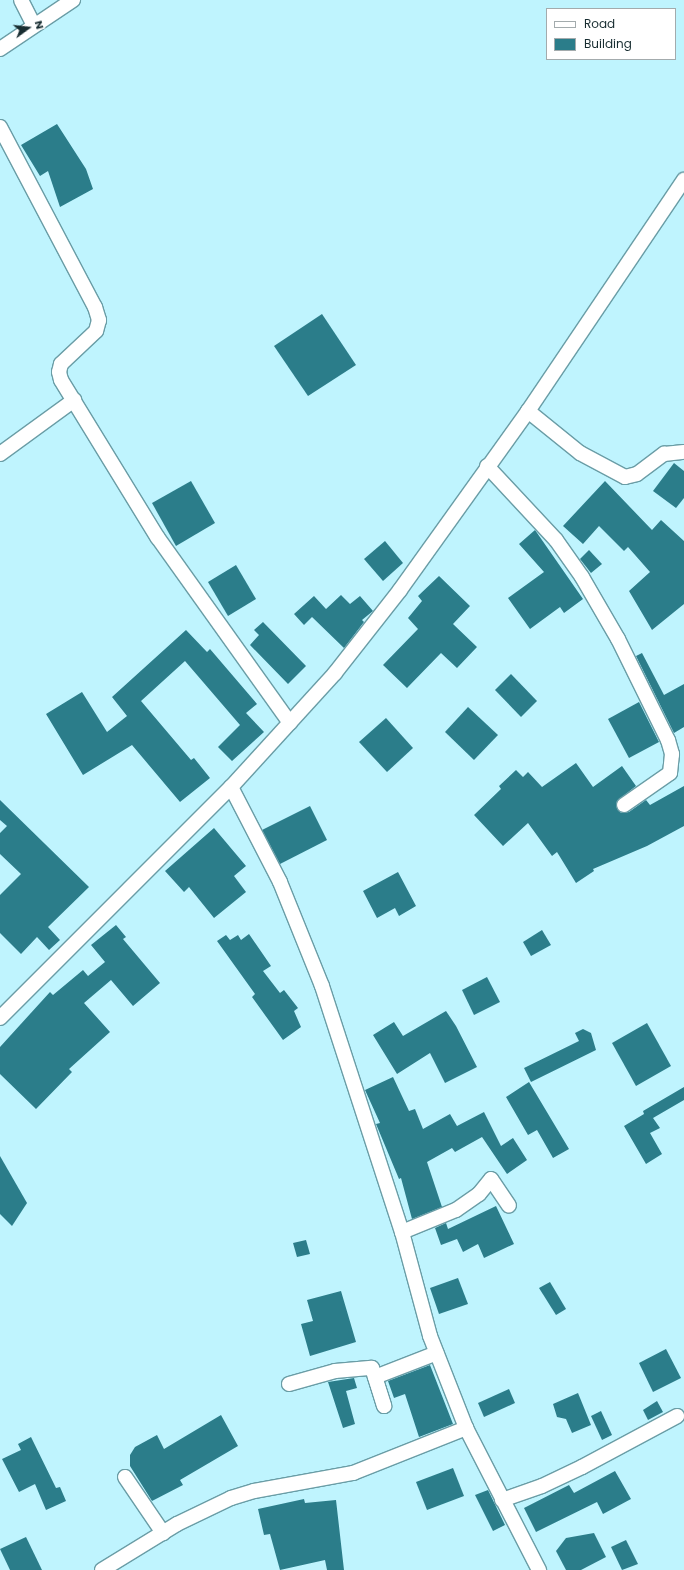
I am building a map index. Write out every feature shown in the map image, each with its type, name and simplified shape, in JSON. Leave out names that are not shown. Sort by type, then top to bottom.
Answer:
[{"type":"street","points":[[21,0],[34,25]]},
{"type":"street","points":[[0,49],[73,0]]},
{"type":"street","points":[[0,127],[95,307],[99,320],[96,331],[61,364],[59,372],[61,380],[158,538],[290,723]]},
{"type":"street","points":[[0,1018],[231,787],[335,673],[400,590],[487,466],[528,411],[684,180]]},
{"type":"street","points":[[0,454],[74,400]]},
{"type":"street","points":[[528,411],[580,453],[625,477],[637,474],[664,454],[684,452]]},
{"type":"street","points":[[487,466],[556,540],[582,576],[618,639],[668,740],[672,754],[670,773],[624,805]]},
{"type":"street","points":[[231,787],[280,882],[322,986],[402,1232],[436,1353],[466,1428],[539,1570]]},
{"type":"street","points":[[402,1232],[456,1210],[479,1194],[491,1179],[508,1206]]},
{"type":"street","points":[[289,1384],[335,1371],[372,1368],[384,1406],[375,1377],[436,1353]]},
{"type":"street","points":[[502,1500],[542,1486],[582,1467],[677,1416]]},
{"type":"street","points":[[102,1570],[121,1565],[163,1533],[231,1498],[254,1491],[353,1473],[466,1428]]},
{"type":"street","points":[[124,1477],[163,1533]]},
{"type":"building","points":[[57,124],[86,169],[93,189],[60,207],[48,171],[40,176],[21,145]]},
{"type":"building","points":[[322,314],[356,365],[308,396],[274,346]]},
{"type":"building","points":[[674,463],[684,471],[684,498],[676,508],[653,491]]},
{"type":"building","points":[[191,481],[215,523],[176,546],[152,503]]},
{"type":"building","points":[[605,481],[652,530],[661,520],[684,541],[684,604],[652,630],[629,591],[650,572],[628,547],[624,551],[599,526],[583,544],[563,526]]},
{"type":"building","points":[[535,530],[583,599],[564,613],[560,607],[530,629],[508,598],[544,572],[519,544]]},
{"type":"building","points":[[385,541],[403,563],[383,581],[364,559]]},
{"type":"building","points":[[589,550],[602,564],[591,573],[580,559]]},
{"type":"building","points":[[236,565],[256,599],[228,616],[208,582]]},
{"type":"building","points":[[439,576],[470,606],[453,624],[477,647],[457,668],[441,653],[407,688],[383,665],[418,629],[408,618],[422,601],[418,596]]},
{"type":"building","points":[[341,595],[350,604],[360,596],[373,611],[362,620],[364,622],[344,648],[312,617],[304,625],[294,614],[314,596],[326,609]]},
{"type":"building","points":[[263,622],[306,666],[288,684],[250,645],[259,635],[254,630]]},
{"type":"building","points":[[186,630],[207,652],[210,649],[257,704],[246,713],[264,732],[232,761],[218,747],[240,725],[185,661],[141,701],[191,760],[194,758],[210,778],[180,802],[132,745],[83,775],[46,714],[82,692],[107,732],[127,716],[112,697]]},
{"type":"building","points":[[642,653],[664,695],[684,684],[684,727],[674,733],[636,656]]},
{"type":"building","points":[[511,674],[537,701],[521,717],[495,690]]},
{"type":"building","points":[[639,702],[659,742],[629,758],[608,719]]},
{"type":"building","points":[[468,707],[498,735],[474,760],[445,732]]},
{"type":"building","points":[[386,718],[413,748],[387,772],[359,742]]},
{"type":"building","points":[[576,763],[593,787],[622,766],[636,786],[617,801],[616,806],[621,813],[629,812],[646,800],[650,805],[684,786],[684,826],[647,846],[593,869],[594,871],[576,883],[557,852],[552,856],[528,823],[503,846],[474,815],[501,789],[499,786],[516,770],[523,777],[528,772],[542,787]]},
{"type":"building","points":[[0,800],[89,887],[48,927],[60,940],[49,950],[37,937],[21,954],[0,933],[0,895],[21,874],[0,854],[0,833],[7,826],[0,820]]},
{"type":"building","points":[[310,806],[327,840],[280,864],[262,830]]},
{"type":"building","points":[[214,828],[246,866],[234,876],[246,892],[214,918],[189,887],[184,892],[165,871]]},
{"type":"building","points":[[398,872],[416,906],[399,916],[395,908],[377,918],[363,891]]},
{"type":"building","points":[[116,925],[126,937],[123,939],[160,983],[133,1006],[111,980],[84,1003],[110,1032],[69,1069],[72,1072],[36,1109],[0,1074],[0,1047],[50,992],[53,995],[83,970],[88,976],[105,962],[91,945]]},
{"type":"building","points":[[542,930],[551,945],[531,956],[523,942]]},
{"type":"building","points":[[249,934],[271,966],[263,971],[280,993],[284,990],[298,1008],[294,1011],[301,1027],[283,1040],[252,997],[255,994],[217,941],[226,935],[230,940],[238,935],[241,940]]},
{"type":"building","points":[[487,977],[500,1002],[474,1015],[462,990]]},
{"type":"building","points":[[446,1011],[456,1026],[477,1067],[445,1083],[430,1053],[397,1074],[373,1035],[394,1022],[403,1036]]},
{"type":"building","points":[[647,1023],[671,1066],[636,1086],[612,1043]]},
{"type":"building","points":[[583,1029],[591,1033],[596,1050],[531,1082],[524,1068],[579,1041],[575,1033]]},
{"type":"building","points":[[393,1077],[409,1111],[415,1109],[423,1129],[450,1114],[457,1126],[484,1112],[501,1146],[513,1138],[527,1160],[507,1174],[482,1137],[455,1152],[452,1148],[427,1162],[442,1207],[412,1219],[401,1178],[399,1179],[376,1124],[380,1123],[365,1090]]},
{"type":"building","points":[[529,1082],[569,1149],[553,1158],[537,1130],[528,1135],[506,1097]]},
{"type":"building","points":[[684,1087],[684,1100],[653,1118],[660,1128],[650,1133],[662,1154],[646,1164],[624,1126],[644,1114],[643,1111]]},
{"type":"building","points":[[0,1156],[27,1203],[12,1226],[0,1214]]},
{"type":"building","points":[[496,1206],[514,1244],[484,1258],[478,1244],[463,1252],[457,1239],[441,1245],[435,1228],[446,1223],[448,1229]]},
{"type":"building","points":[[306,1240],[310,1254],[297,1257],[293,1243]]},
{"type":"building","points":[[458,1278],[468,1304],[439,1314],[430,1288]]},
{"type":"building","points":[[550,1282],[566,1309],[556,1315],[539,1288]]},
{"type":"building","points":[[341,1291],[356,1342],[310,1356],[301,1324],[313,1321],[307,1300]]},
{"type":"building","points":[[666,1349],[681,1378],[653,1392],[639,1363]]},
{"type":"building","points":[[430,1365],[453,1424],[419,1437],[405,1394],[394,1398],[388,1381]]},
{"type":"building","points":[[354,1378],[357,1388],[346,1391],[355,1424],[343,1428],[328,1382]]},
{"type":"building","points":[[509,1389],[515,1403],[484,1417],[478,1403]]},
{"type":"building","points":[[578,1393],[591,1425],[572,1433],[566,1419],[557,1417],[553,1404]]},
{"type":"building","points":[[657,1401],[663,1412],[648,1420],[643,1410]]},
{"type":"building","points":[[601,1411],[612,1435],[602,1440],[591,1416]]},
{"type":"building","points":[[221,1415],[238,1446],[180,1480],[183,1485],[152,1501],[130,1466],[130,1455],[135,1447],[157,1435],[164,1449]]},
{"type":"building","points":[[31,1437],[56,1488],[60,1487],[66,1501],[46,1510],[35,1484],[19,1492],[2,1459],[21,1450],[18,1444]]},
{"type":"building","points":[[453,1468],[464,1496],[427,1510],[416,1482]]},
{"type":"building","points":[[615,1471],[631,1499],[603,1514],[597,1502],[536,1532],[524,1508],[569,1485],[574,1493]]},
{"type":"building","points":[[488,1490],[505,1525],[493,1531],[475,1495]]},
{"type":"building","points":[[304,1499],[305,1503],[336,1500],[344,1570],[327,1570],[325,1560],[280,1570],[270,1534],[264,1535],[258,1509]]},
{"type":"building","points":[[594,1533],[606,1557],[581,1570],[566,1570],[556,1551],[566,1538]]},
{"type":"building","points":[[26,1537],[42,1570],[10,1570],[0,1549]]},
{"type":"building","points":[[626,1540],[638,1564],[622,1570],[611,1547]]}]
